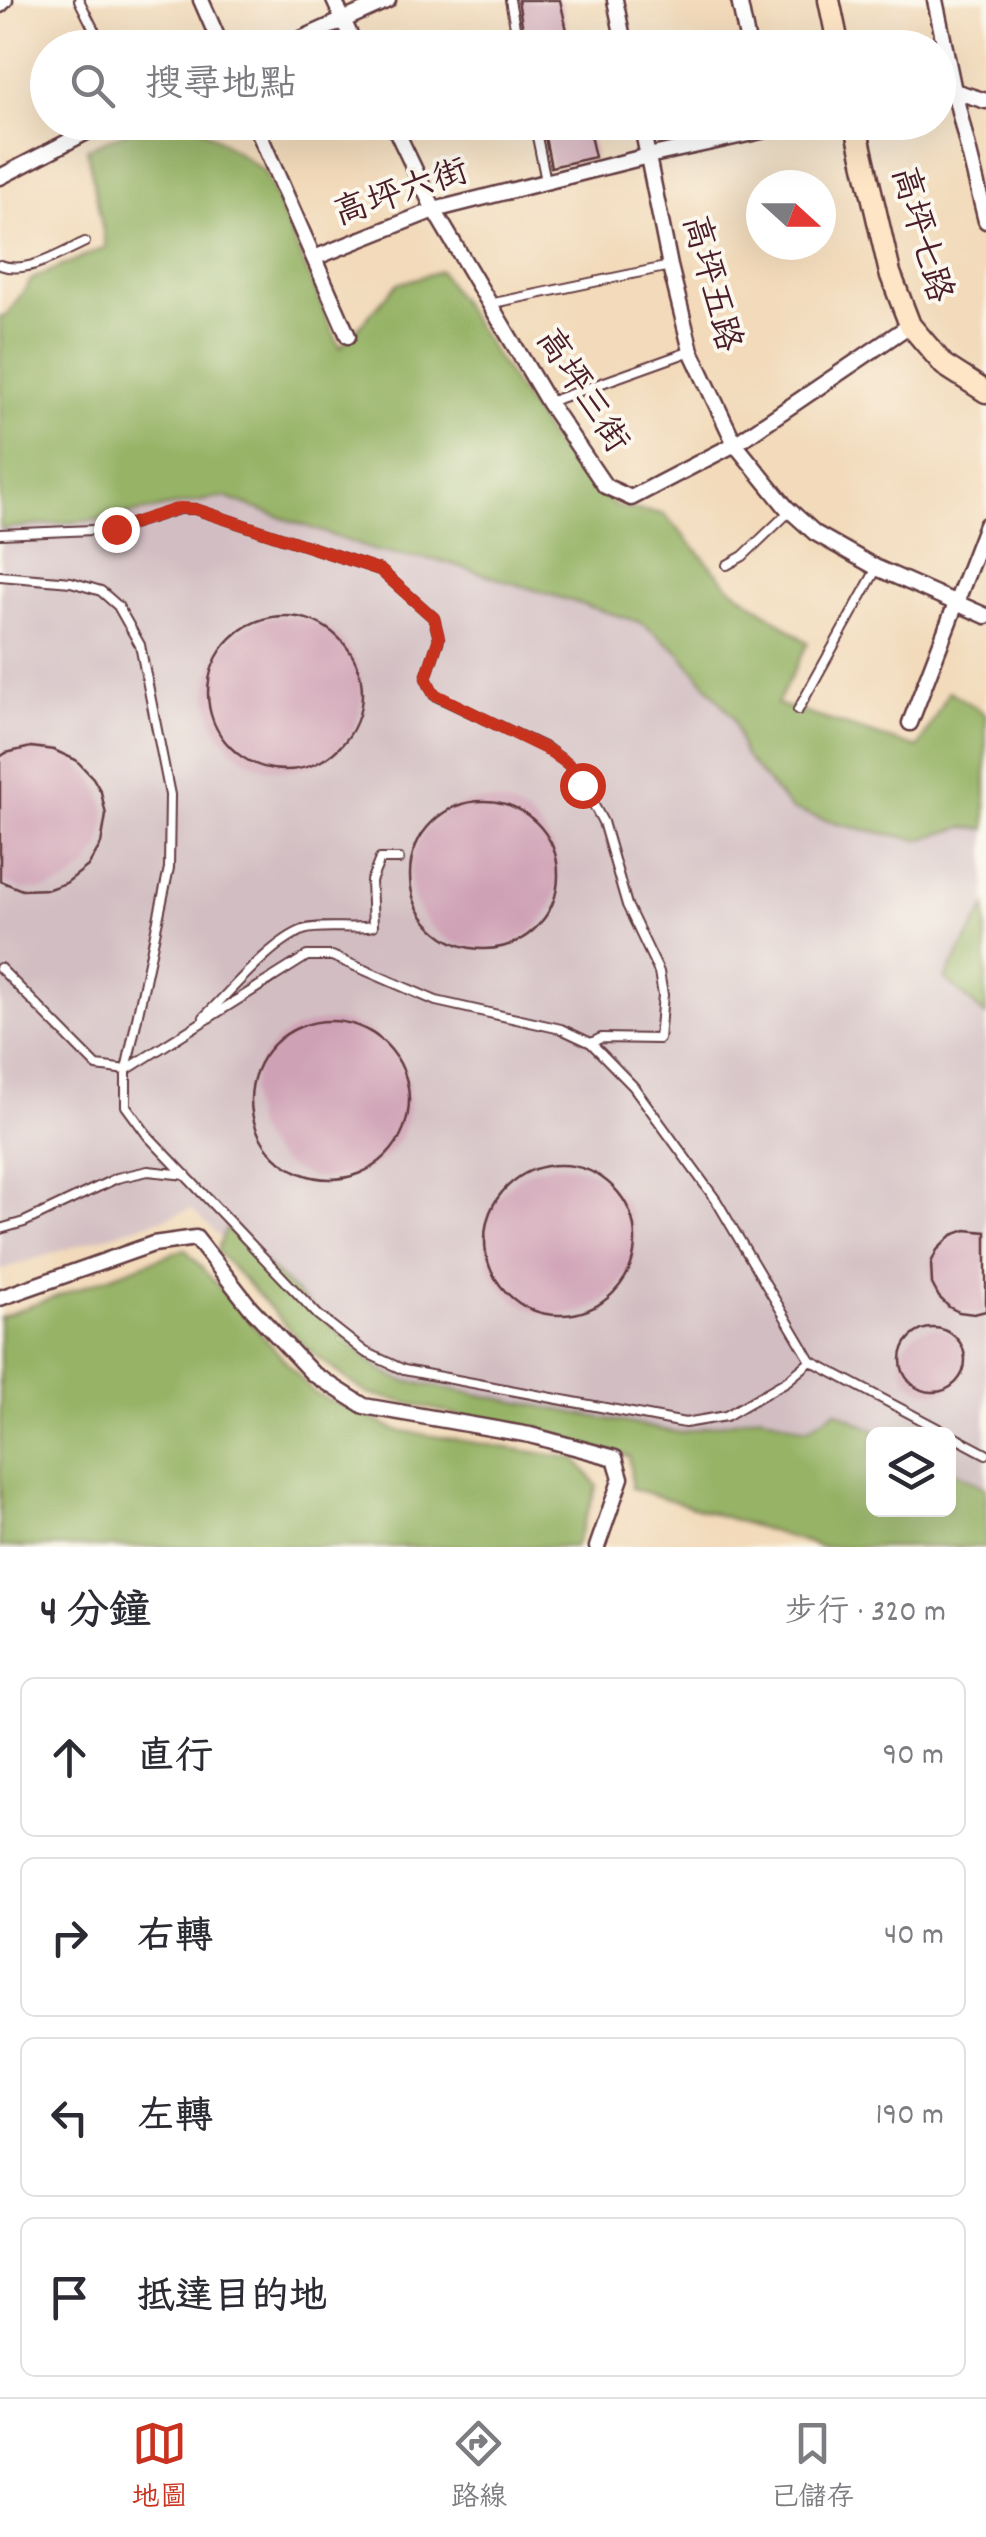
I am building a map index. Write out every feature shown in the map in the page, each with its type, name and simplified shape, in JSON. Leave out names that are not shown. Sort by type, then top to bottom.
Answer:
[{"type":"street","points":[[201,0],[214,30]]},
{"type":"street","points":[[334,0],[348,30]]},
{"type":"street","points":[[318,30],[388,0]]},
{"type":"street","points":[[615,0],[621,30]]},
{"type":"street","points":[[738,0],[745,30]]},
{"type":"street","points":[[829,0],[835,30]]},
{"type":"street","points":[[935,0],[939,30]]},
{"type":"street","points":[[956,94],[986,101]]},
{"type":"street","points":[[956,124],[986,222]]},
{"type":"street","points":[[0,176],[71,140]]},
{"type":"street","points":[[262,140],[348,336]]},
{"type":"street","name":"高坪三街","points":[[401,140],[434,210],[548,402],[605,486],[632,498],[735,444],[910,325]]},
{"type":"street","name":"高坪五路","points":[[645,140],[691,352],[735,444],[790,511],[815,534],[877,568],[986,616]]},
{"type":"street","name":"高坪六街","points":[[314,258],[434,210],[713,140]]},
{"type":"street","name":"高坪七路","points":[[859,140],[890,273],[910,325],[944,366],[986,392]]},
{"type":"street","points":[[910,723],[986,526]]},
{"type":"street","points":[[0,1298],[154,1244],[196,1238],[250,1307],[312,1374],[364,1406],[530,1435],[615,1458],[621,1478],[597,1547]]},
{"type":"lane","points":[[78,0],[94,30]]},
{"type":"lane","points":[[510,0],[516,30]]},
{"type":"lane","points":[[538,140],[546,181]]},
{"type":"lane","points":[[0,264],[8,268],[40,263],[86,242]]},
{"type":"lane","points":[[489,304],[670,266]]},
{"type":"lane","points":[[548,402],[691,352]]},
{"type":"lane","points":[[0,534],[116,529],[180,508],[195,509],[380,570],[434,618],[439,638],[426,678],[434,694],[548,750],[568,764],[603,822],[627,905],[660,972],[663,995],[660,1039],[600,1038],[591,1044]]},
{"type":"lane","points":[[727,564],[742,556],[790,511]]},
{"type":"lane","points":[[798,710],[877,568]]},
{"type":"lane","points":[[0,576],[71,582],[100,591],[118,606],[140,645],[170,795],[169,868],[126,1070],[126,1106],[148,1136],[318,1315],[365,1352],[404,1370],[685,1423],[726,1416],[787,1381],[811,1361]]},
{"type":"lane","points":[[194,1028],[278,944],[306,928],[373,926],[371,881],[380,859],[399,858]]},
{"type":"lane","points":[[0,968],[97,1066],[126,1070],[307,956],[332,956],[436,1001],[561,1029],[591,1044],[633,1086],[716,1200],[811,1361],[986,1454]]},
{"type":"lane","points":[[0,1229],[117,1178],[148,1171],[186,1175]]},
{"type":"shaded area","points":[[212,441],[673,613],[757,706],[986,818],[986,1547],[955,1517],[956,1427],[866,1427],[866,1492],[366,1383],[192,1209],[0,1270],[0,500]]},
{"type":"green space","points":[[108,140],[219,140],[264,171],[340,348],[397,284],[440,271],[557,449],[616,507],[664,514],[729,586],[808,643],[777,704],[918,748],[949,691],[986,715],[986,829],[964,827],[919,840],[841,825],[791,809],[744,755],[733,717],[678,651],[642,623],[442,561],[376,551],[224,497],[95,520],[0,529],[0,316],[6,316],[32,279],[106,247],[87,149]]},
{"type":"green space","points":[[986,907],[986,1016],[945,979]]},
{"type":"green space","points":[[226,1228],[379,1369],[401,1380],[680,1433],[761,1415],[806,1429],[836,1411],[868,1427],[866,1517],[956,1517],[956,1473],[986,1488],[986,1547],[821,1547],[632,1488],[629,1456],[366,1393],[311,1352],[217,1251]]},
{"type":"green space","points":[[185,1249],[314,1393],[396,1430],[576,1459],[597,1486],[575,1547],[0,1547],[0,1317]]},
{"type":"building","points":[[518,0],[560,0],[567,30],[523,30]]},
{"type":"building","points":[[546,140],[591,140],[595,157],[551,167]]},
{"type":"building","points":[[285,616],[314,622],[339,639],[356,664],[362,693],[356,722],[339,747],[314,764],[285,770],[256,764],[231,747],[214,722],[208,693],[214,664],[231,639],[256,622]]},
{"type":"building","points":[[31,747],[54,750],[76,760],[101,792],[106,815],[101,844],[88,866],[66,883],[49,889],[22,890],[0,881],[0,757]]},
{"type":"building","points":[[484,801],[512,807],[536,823],[552,847],[558,875],[552,903],[536,927],[512,943],[484,949],[456,943],[432,927],[416,903],[410,875],[416,847],[432,823],[456,807]]},
{"type":"building","points":[[330,1021],[360,1027],[386,1044],[403,1070],[409,1100],[403,1130],[386,1156],[360,1173],[330,1179],[300,1173],[274,1156],[257,1130],[251,1100],[257,1070],[274,1044],[300,1027]]},
{"type":"building","points":[[560,1165],[589,1171],[613,1187],[629,1211],[635,1240],[629,1269],[613,1293],[589,1309],[560,1315],[531,1309],[507,1293],[491,1269],[485,1240],[491,1211],[507,1187],[531,1171]]},
{"type":"building","points":[[966,1230],[986,1232],[986,1311],[974,1314],[949,1307],[932,1284],[931,1263],[937,1250],[952,1235]]},
{"type":"building","points":[[933,1328],[955,1338],[965,1360],[955,1382],[933,1392],[911,1382],[901,1360],[911,1338]]},
{"type":"route","points":[[116,529],[180,508],[195,509],[380,570],[434,618],[439,638],[426,678],[434,694],[548,750],[568,764],[582,785]]}]
